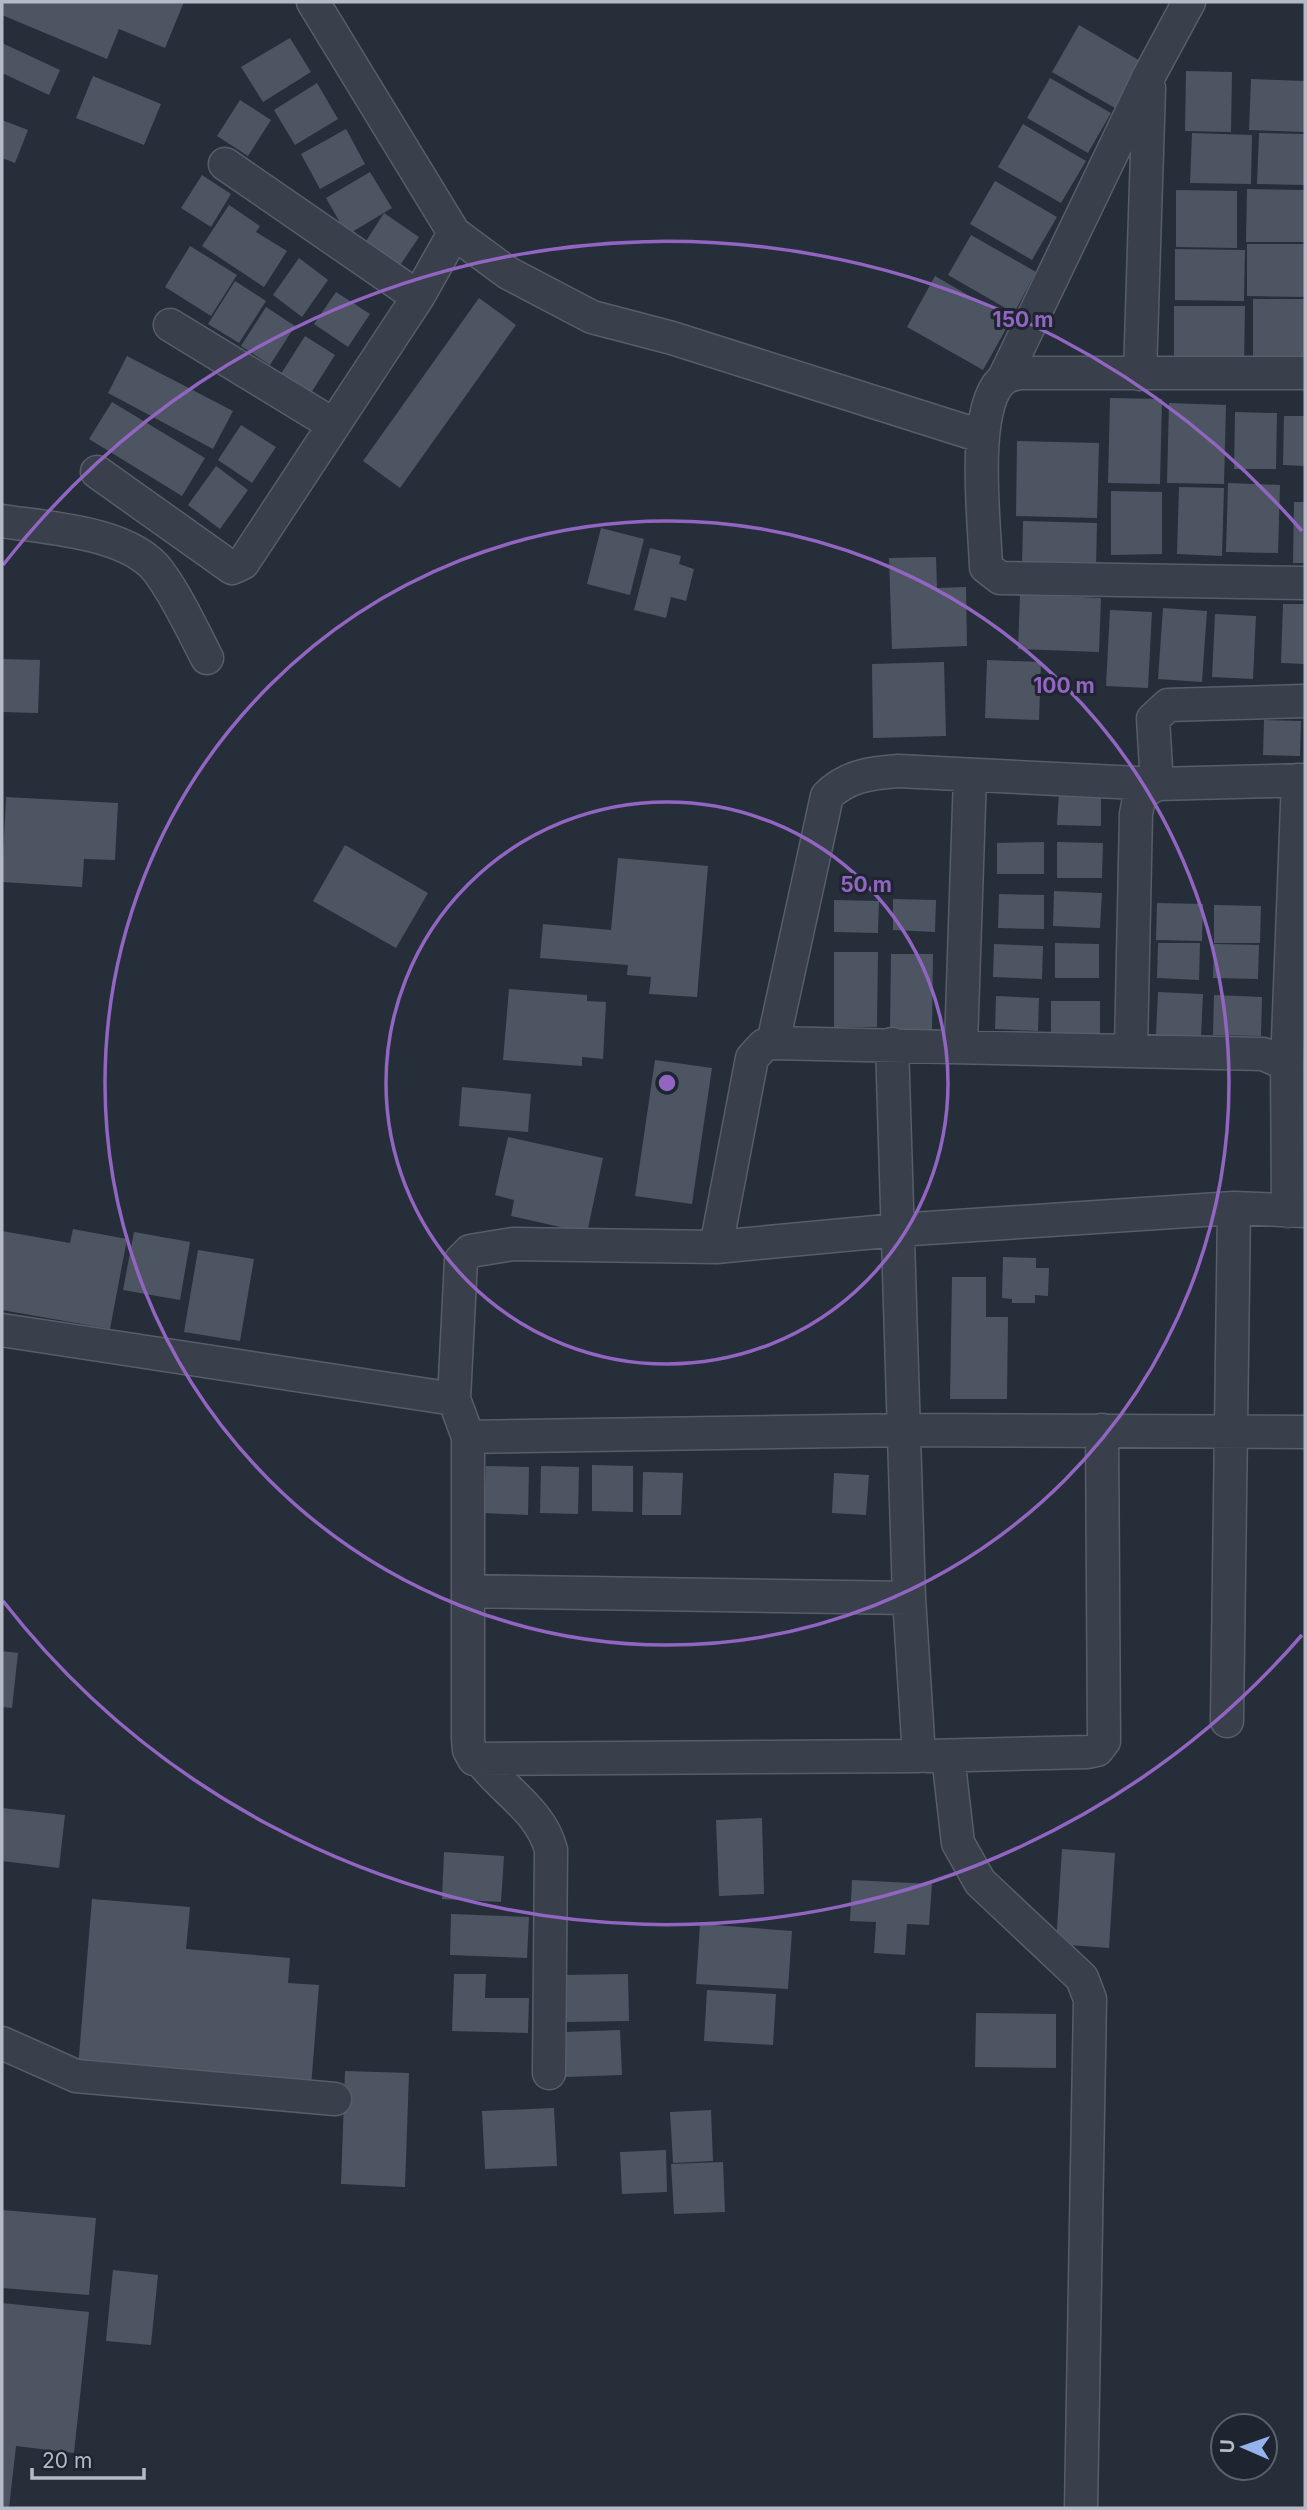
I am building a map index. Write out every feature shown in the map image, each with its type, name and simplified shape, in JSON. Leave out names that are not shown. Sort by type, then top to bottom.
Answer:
[{"type":"street","points":[[313,2],[454,233],[508,273],[592,317],[672,338],[981,436]]},
{"type":"street","points":[[1189,2],[1149,76],[1004,378],[992,395],[981,436],[986,567],[1000,578],[1305,583]]},
{"type":"street","points":[[1140,374],[1149,76]]},
{"type":"street","points":[[225,164],[418,297]]},
{"type":"street","points":[[97,472],[232,568],[243,563],[418,297],[454,233]]},
{"type":"street","points":[[170,325],[334,425]]},
{"type":"street","points":[[1004,378],[1020,373],[1045,371],[1140,374],[1305,373]]},
{"type":"street","points":[[2,521],[90,534],[120,544],[158,569],[207,658]]},
{"type":"street","points":[[1157,784],[1153,719],[1168,705],[1305,701]]},
{"type":"street","points":[[773,1043],[827,796],[851,779],[898,771],[1157,784],[1302,780],[1287,1064],[1296,1211],[1234,1208],[897,1230],[716,1247],[513,1244],[470,1251],[461,1260],[454,1399],[468,1437],[469,1750],[474,1759],[933,1756],[1097,1750],[1104,1741],[1102,1430]]},
{"type":"street","points":[[961,1045],[970,775]]},
{"type":"street","points":[[1131,1049],[1136,814],[1140,794],[1157,784]]},
{"type":"street","points":[[892,1044],[909,1598],[933,1756],[958,1843],[980,1882],[1082,1978],[1090,1999],[1081,2508]]},
{"type":"street","points":[[716,1247],[752,1058],[764,1045],[892,1044],[1238,1051],[1263,1054],[1287,1064]]},
{"type":"street","points":[[1227,1721],[1234,1208]]},
{"type":"street","points":[[2,1330],[454,1399]]},
{"type":"street","points":[[468,1437],[905,1430],[1305,1432]]},
{"type":"street","points":[[468,1591],[909,1598]]},
{"type":"street","points":[[481,1761],[499,1784],[539,1819],[551,1850],[549,2073]]},
{"type":"street","points":[[2,2043],[76,2076],[335,2099]]},
{"type":"building","points":[[3,2],[184,2],[165,48],[119,29],[107,59],[2,15]]},
{"type":"building","points":[[1079,25],[1142,62],[1115,108],[1052,72]]},
{"type":"building","points":[[290,38],[311,72],[263,102],[241,67]]},
{"type":"building","points":[[2,43],[60,70],[49,95],[2,73]]},
{"type":"building","points":[[1186,71],[1232,72],[1231,132],[1185,131]]},
{"type":"building","points":[[93,76],[161,104],[144,145],[76,118]]},
{"type":"building","points":[[1050,78],[1111,113],[1088,153],[1027,118]]},
{"type":"building","points":[[1251,79],[1305,81],[1305,132],[1249,130]]},
{"type":"building","points":[[317,83],[338,119],[295,145],[274,110]]},
{"type":"building","points":[[240,100],[271,120],[248,156],[217,136]]},
{"type":"building","points":[[2,120],[28,130],[15,163],[2,158]]},
{"type":"building","points":[[1023,124],[1086,161],[1061,203],[998,167]]},
{"type":"building","points":[[346,129],[365,164],[320,189],[301,154]]},
{"type":"building","points":[[1192,133],[1252,135],[1251,184],[1190,183]]},
{"type":"building","points":[[1259,133],[1305,134],[1305,185],[1257,184]]},
{"type":"building","points":[[370,172],[392,208],[347,235],[326,198]]},
{"type":"building","points":[[202,175],[231,194],[211,227],[181,208]]},
{"type":"building","points":[[995,181],[1057,217],[1032,260],[970,224]]},
{"type":"building","points":[[1247,189],[1305,190],[1305,242],[1246,242]]},
{"type":"building","points":[[1176,190],[1237,191],[1237,248],[1176,247]]},
{"type":"building","points":[[229,205],[260,226],[256,232],[287,251],[264,287],[202,246]]},
{"type":"building","points":[[384,213],[419,237],[395,273],[361,249]]},
{"type":"building","points":[[971,235],[1036,272],[1014,313],[948,275]]},
{"type":"building","points":[[1247,244],[1305,244],[1305,297],[1247,296]]},
{"type":"building","points":[[190,246],[237,275],[211,316],[165,287]]},
{"type":"building","points":[[1175,249],[1245,250],[1244,301],[1175,300]]},
{"type":"building","points":[[299,258],[328,280],[302,317],[273,295]]},
{"type":"building","points":[[935,276],[1011,320],[983,370],[907,327]]},
{"type":"building","points":[[235,281],[266,301],[239,343],[208,324]]},
{"type":"building","points":[[336,292],[370,314],[348,347],[314,324]]},
{"type":"building","points":[[479,298],[516,325],[400,488],[363,461]]},
{"type":"building","points":[[1253,299],[1305,299],[1305,358],[1253,358]]},
{"type":"building","points":[[1174,306],[1245,306],[1244,363],[1174,362]]},
{"type":"building","points":[[266,307],[295,326],[270,365],[241,346]]},
{"type":"building","points":[[305,336],[335,355],[311,393],[281,374]]},
{"type":"building","points":[[127,356],[233,411],[213,449],[108,393]]},
{"type":"building","points":[[1110,398],[1162,399],[1160,484],[1108,483]]},
{"type":"building","points":[[112,402],[205,458],[182,496],[89,439]]},
{"type":"building","points":[[1169,403],[1226,405],[1224,484],[1167,483]]},
{"type":"building","points":[[1235,412],[1277,413],[1276,469],[1234,469]]},
{"type":"building","points":[[1284,416],[1305,416],[1305,466],[1283,465]]},
{"type":"building","points":[[241,425],[276,447],[252,483],[218,460]]},
{"type":"building","points":[[1017,441],[1099,443],[1097,518],[1016,516]]},
{"type":"building","points":[[216,466],[248,490],[220,529],[188,505]]},
{"type":"building","points":[[1228,483],[1280,485],[1278,553],[1226,552]]},
{"type":"building","points":[[1179,487],[1224,488],[1222,556],[1177,554]]},
{"type":"building","points":[[1111,491],[1162,492],[1162,554],[1111,555]]},
{"type":"building","points":[[1294,502],[1305,502],[1305,563],[1293,563]]},
{"type":"building","points":[[1023,521],[1097,523],[1096,569],[1022,568]]},
{"type":"building","points":[[601,528],[644,539],[630,595],[587,584]]},
{"type":"building","points":[[650,548],[681,556],[679,564],[694,569],[686,601],[671,597],[666,618],[634,610]]},
{"type":"building","points":[[936,557],[937,588],[966,587],[967,646],[892,649],[889,558]]},
{"type":"building","points":[[1020,594],[1101,598],[1099,652],[1018,649]]},
{"type":"building","points":[[1283,604],[1305,604],[1305,664],[1281,663]]},
{"type":"building","points":[[1163,608],[1207,611],[1202,682],[1158,679]]},
{"type":"building","points":[[1110,610],[1152,612],[1148,688],[1106,686]]},
{"type":"building","points":[[1215,614],[1256,616],[1253,679],[1212,677]]},
{"type":"building","points":[[2,659],[40,660],[38,713],[2,712]]},
{"type":"building","points":[[987,660],[1041,662],[1039,720],[985,718]]},
{"type":"building","points":[[944,662],[946,736],[873,738],[872,664]]},
{"type":"building","points":[[1264,720],[1301,721],[1300,756],[1263,755]]},
{"type":"building","points":[[1059,791],[1101,792],[1101,826],[1057,825]]},
{"type":"building","points":[[6,797],[118,803],[115,860],[84,859],[82,887],[2,882]]},
{"type":"building","points":[[1044,842],[1044,874],[997,874],[997,843]]},
{"type":"building","points":[[1057,842],[1103,843],[1102,878],[1057,878]]},
{"type":"building","points":[[345,845],[428,893],[396,948],[313,901]]},
{"type":"building","points":[[618,858],[708,866],[697,997],[649,994],[651,977],[627,975],[628,965],[540,958],[543,924],[611,930]]},
{"type":"building","points":[[1054,891],[1102,893],[1100,928],[1053,926]]},
{"type":"building","points":[[999,894],[1044,895],[1044,929],[998,928]]},
{"type":"building","points":[[893,899],[936,900],[935,932],[893,930]]},
{"type":"building","points":[[834,900],[879,901],[878,933],[834,932]]},
{"type":"building","points":[[1157,903],[1203,904],[1202,941],[1156,940]]},
{"type":"building","points":[[1214,905],[1261,906],[1260,943],[1214,943]]},
{"type":"building","points":[[1055,943],[1099,944],[1099,978],[1055,978]]},
{"type":"building","points":[[1158,943],[1200,943],[1199,980],[1157,978]]},
{"type":"building","points":[[994,944],[1043,946],[1042,979],[993,977]]},
{"type":"building","points":[[1214,944],[1259,945],[1258,979],[1213,978]]},
{"type":"building","points":[[834,952],[878,952],[877,1027],[834,1027]]},
{"type":"building","points":[[891,954],[933,954],[932,1030],[890,1030]]},
{"type":"building","points":[[509,989],[587,995],[587,1001],[606,1002],[603,1059],[582,1057],[582,1066],[503,1060]]},
{"type":"building","points":[[1158,992],[1203,994],[1201,1037],[1156,1035]]},
{"type":"building","points":[[1214,995],[1262,997],[1261,1036],[1213,1035]]},
{"type":"building","points":[[996,996],[1039,998],[1038,1031],[995,1029]]},
{"type":"building","points":[[1051,1001],[1100,1001],[1100,1036],[1051,1036]]},
{"type":"building","points":[[655,1060],[712,1068],[692,1204],[635,1196]]},
{"type":"building","points":[[462,1087],[531,1094],[528,1132],[459,1126]]},
{"type":"building","points":[[508,1137],[603,1158],[587,1233],[511,1216],[514,1200],[495,1195]]},
{"type":"building","points":[[73,1229],[127,1239],[110,1329],[2,1310],[2,1231],[70,1243]]},
{"type":"building","points":[[134,1232],[190,1242],[180,1300],[123,1290]]},
{"type":"building","points":[[198,1250],[254,1259],[240,1341],[184,1332]]},
{"type":"building","points":[[1003,1257],[1036,1258],[1036,1268],[1049,1268],[1048,1296],[1035,1295],[1035,1303],[1012,1303],[1012,1299],[1002,1298]]},
{"type":"building","points":[[952,1277],[986,1277],[986,1317],[1008,1317],[1007,1399],[950,1399]]},
{"type":"building","points":[[592,1465],[633,1466],[633,1512],[592,1511]]},
{"type":"building","points":[[486,1466],[529,1467],[528,1515],[484,1513]]},
{"type":"building","points":[[541,1466],[579,1467],[578,1514],[540,1513]]},
{"type":"building","points":[[643,1472],[683,1473],[681,1515],[642,1515]]},
{"type":"building","points":[[834,1473],[869,1475],[866,1515],[832,1513]]},
{"type":"building","points":[[2,1651],[18,1653],[12,1708],[2,1707]]},
{"type":"building","points":[[2,1808],[65,1815],[59,1868],[2,1861]]},
{"type":"building","points":[[762,1818],[764,1894],[719,1896],[716,1820]]},
{"type":"building","points":[[1062,1849],[1115,1853],[1109,1948],[1056,1944]]},
{"type":"building","points":[[444,1852],[504,1856],[501,1902],[442,1899]]},
{"type":"building","points":[[852,1880],[932,1884],[929,1925],[907,1924],[905,1955],[874,1953],[876,1922],[850,1921]]},
{"type":"building","points":[[92,1899],[190,1907],[186,1949],[290,1958],[288,1983],[319,1985],[311,2087],[78,2068]]},
{"type":"building","points":[[451,1914],[529,1917],[527,1958],[450,1955]]},
{"type":"building","points":[[700,1924],[792,1931],[788,1989],[696,1984]]},
{"type":"building","points":[[454,1974],[486,1974],[485,1998],[529,1998],[528,2033],[452,2031]]},
{"type":"building","points":[[628,1974],[629,2021],[565,2022],[565,1975]]},
{"type":"building","points":[[707,1990],[776,1994],[773,2045],[704,2041]]},
{"type":"building","points":[[976,2013],[1056,2014],[1056,2068],[975,2067]]},
{"type":"building","points":[[620,2030],[622,2075],[566,2077],[564,2032]]},
{"type":"building","points":[[345,2071],[409,2073],[405,2187],[341,2184]]},
{"type":"building","points":[[554,2108],[557,2166],[485,2169],[482,2111]]},
{"type":"building","points":[[711,2110],[713,2161],[673,2163],[670,2112]]},
{"type":"building","points":[[666,2150],[667,2192],[622,2194],[620,2152]]},
{"type":"building","points":[[723,2162],[725,2212],[674,2214],[671,2164]]},
{"type":"building","points":[[2,2210],[96,2218],[89,2295],[2,2288]]},
{"type":"building","points":[[113,2270],[158,2275],[151,2345],[106,2341]]},
{"type":"building","points":[[2,2303],[89,2312],[74,2453],[16,2446],[9,2508],[2,2508]]}]
